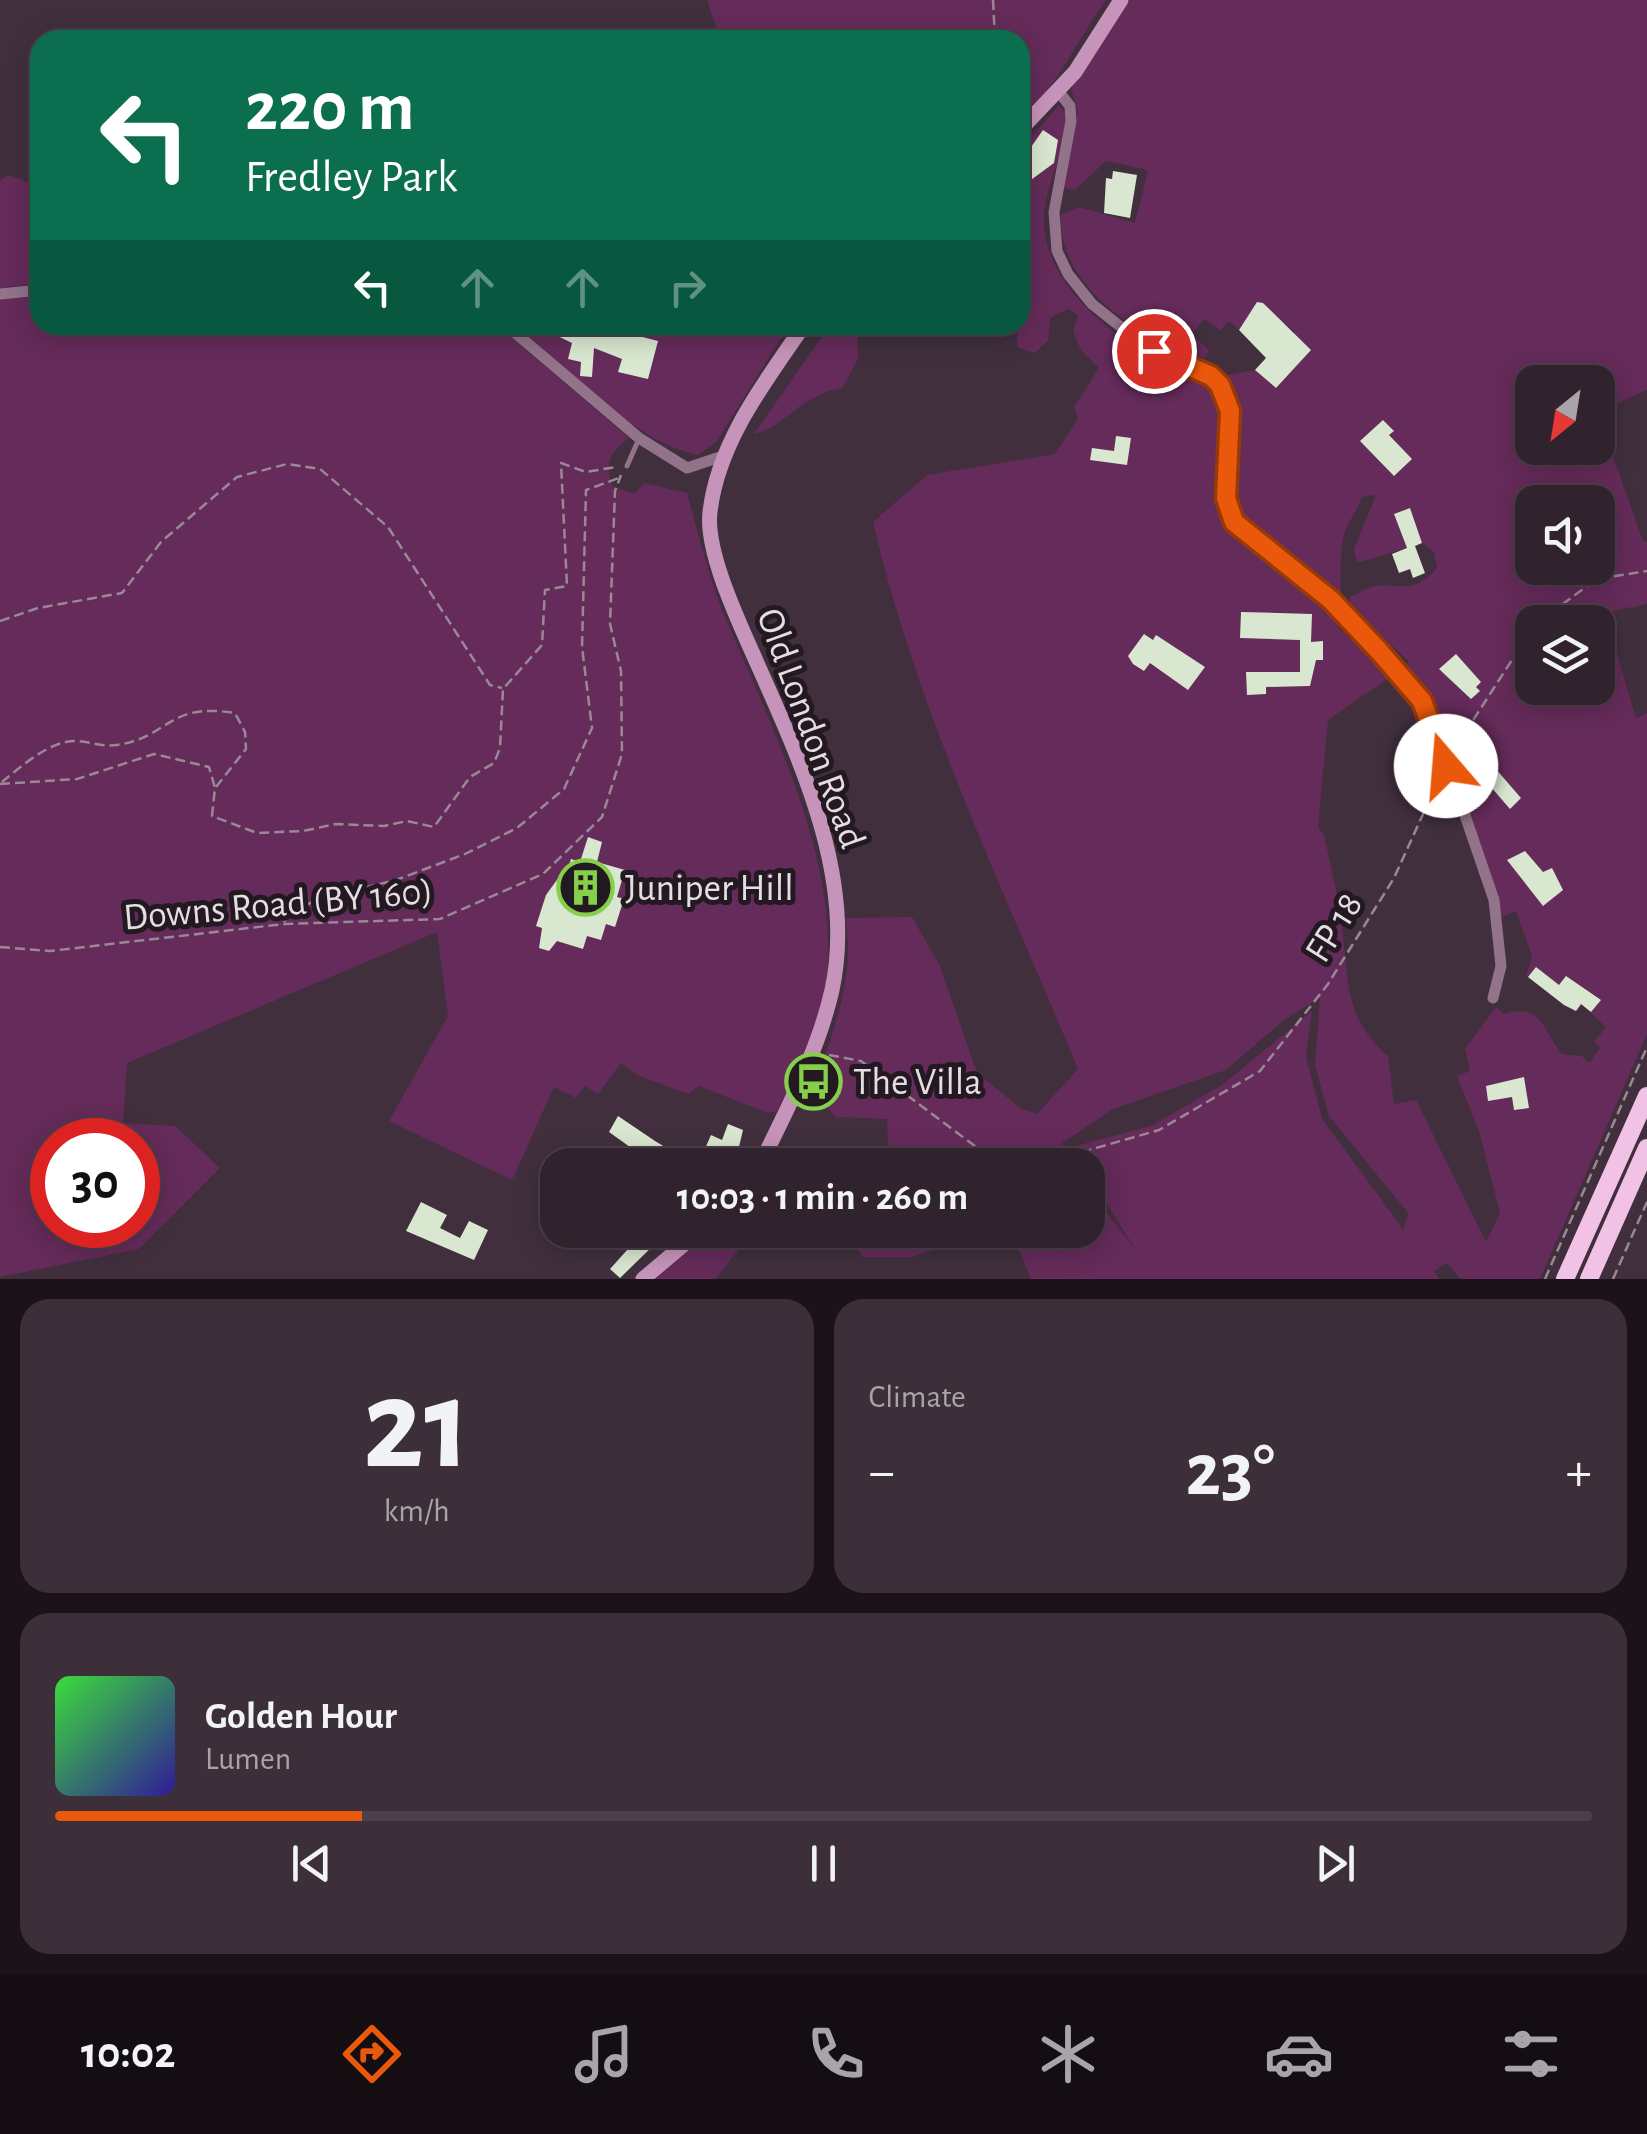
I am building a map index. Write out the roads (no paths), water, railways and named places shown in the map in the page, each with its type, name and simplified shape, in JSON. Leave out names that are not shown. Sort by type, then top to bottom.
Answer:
[{"type":"highway","points":[[1565,1279],[1647,1096]]},
{"type":"highway","points":[[1588,1279],[1647,1148]]},
{"type":"main road","points":[[1030,120],[1058,91],[1121,0]]},
{"type":"main road","name":"Old London Road","points":[[768,1148],[812,1051],[832,986],[832,884],[821,826],[718,560],[709,516],[723,456],[798,335]]},
{"type":"main road","points":[[643,1279],[680,1248]]},
{"type":"street","points":[[1058,91],[1070,106],[1071,121],[1054,212],[1055,238],[1068,274],[1092,304],[1136,339],[1220,385],[1230,411],[1226,498],[1234,522],[1331,600],[1427,710],[1494,900],[1502,966],[1492,998]]},
{"type":"street","points":[[0,294],[30,291]]},
{"type":"street","points":[[518,335],[640,438],[687,468],[723,456]]},
{"type":"lane","points":[[627,466],[640,438]]},
{"type":"place","name":"Juniper Hill","points":[[586,887]]},
{"type":"place","name":"The Villa","points":[[814,1081]]}]
